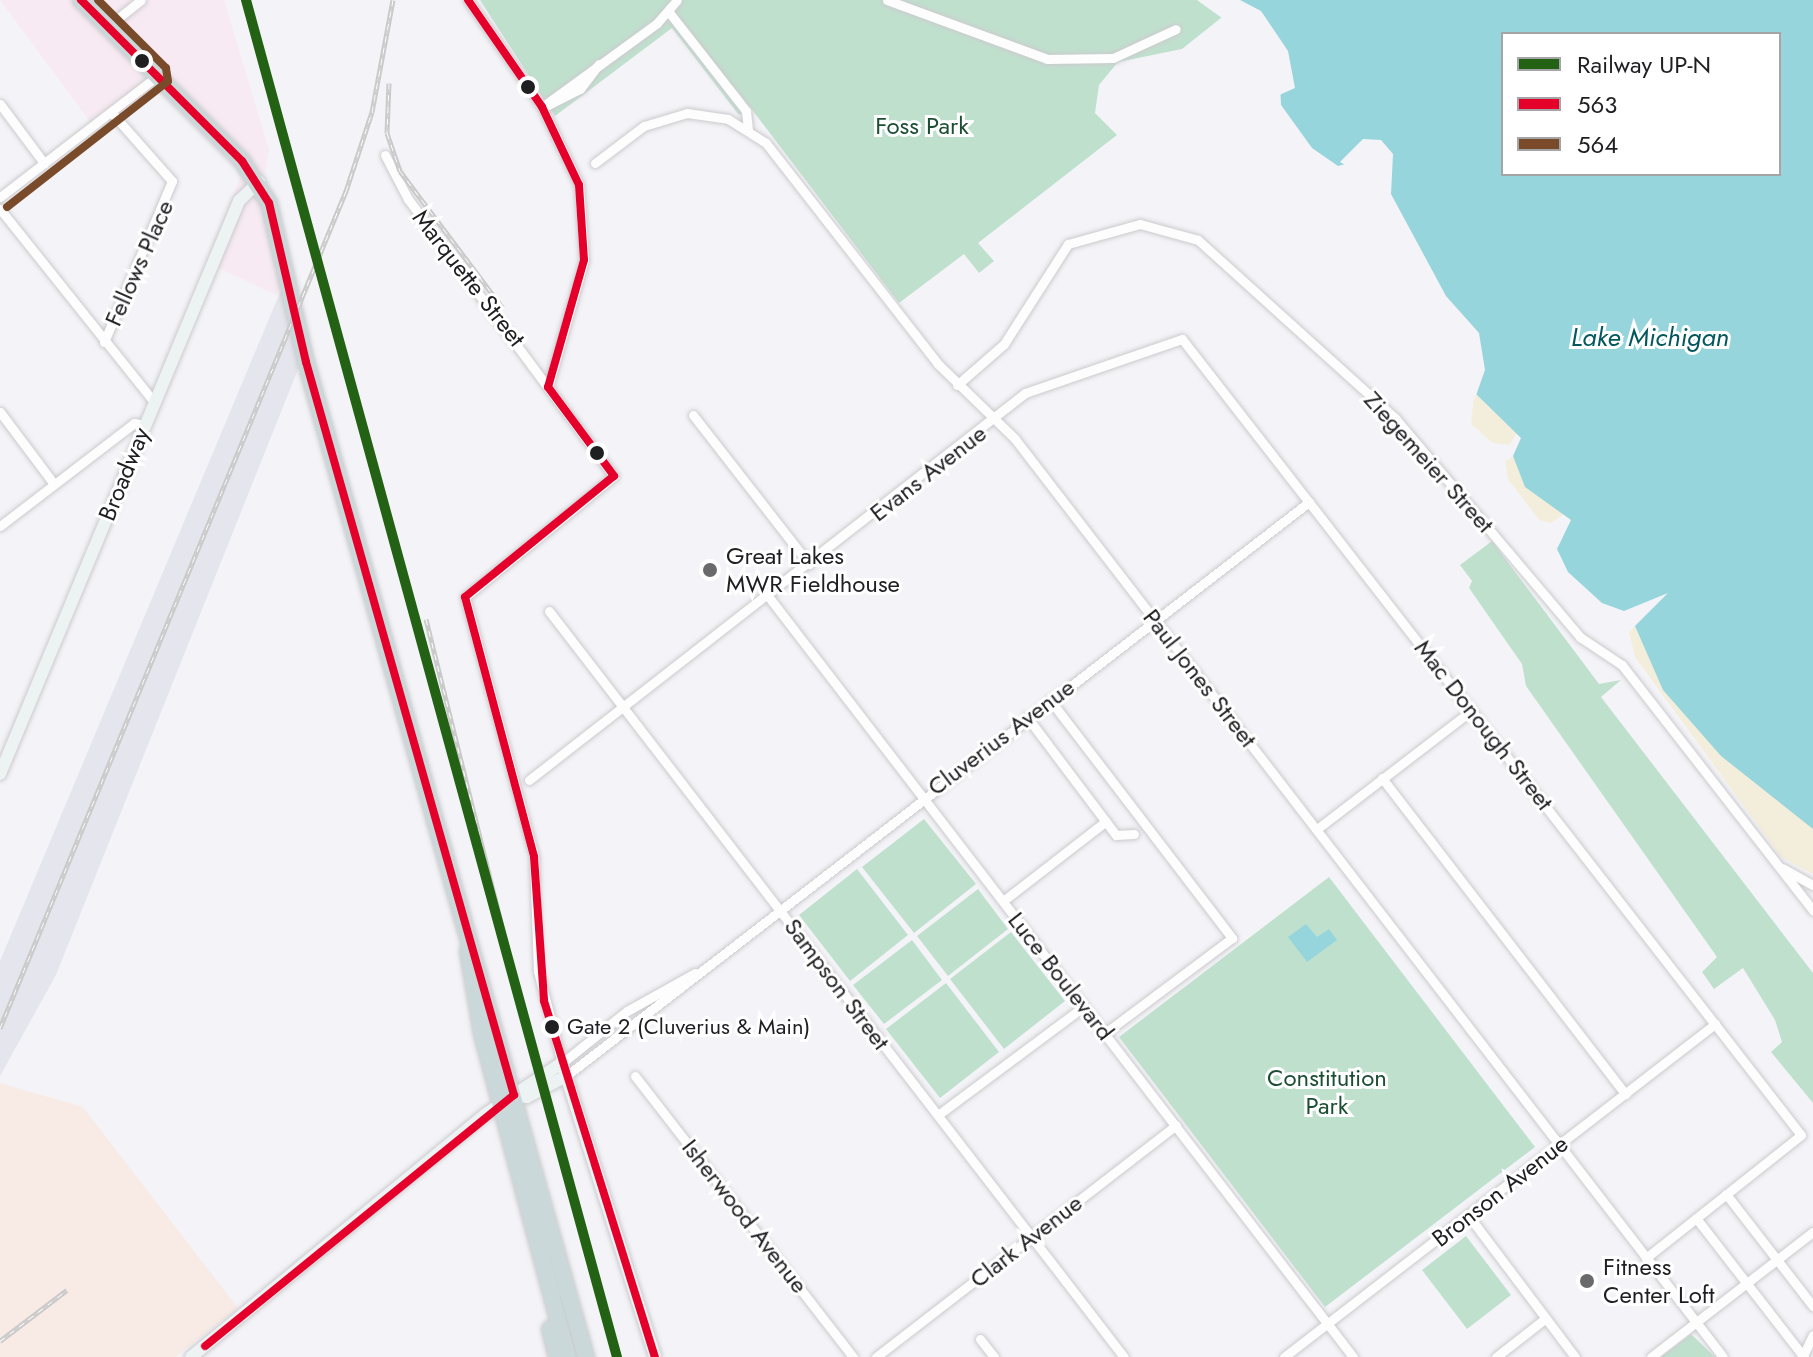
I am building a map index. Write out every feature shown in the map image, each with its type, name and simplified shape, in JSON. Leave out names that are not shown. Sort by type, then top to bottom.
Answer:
[{"type":"highway","points":[[81,0],[259,182],[287,271],[468,945],[568,1357]]},
{"type":"highway","points":[[507,1100],[586,1357]]},
{"type":"highway","points":[[550,1292],[547,1315],[557,1357]]},
{"type":"street","points":[[107,27],[141,0]]},
{"type":"street","points":[[468,0],[542,107],[579,185],[585,227],[578,290],[548,387]]},
{"type":"street","points":[[542,107],[668,11],[677,0]]},
{"type":"street","points":[[887,0],[1047,59],[1113,58],[1176,29]]},
{"type":"street","name":"Paul Jones Street","points":[[668,11],[746,111],[748,129],[957,385],[995,420],[1155,620],[1723,1357]]},
{"type":"street","points":[[0,197],[157,76]]},
{"type":"street","points":[[0,104],[44,163]]},
{"type":"street","name":"Fellows Place","points":[[104,342],[172,181],[111,112]]},
{"type":"street","points":[[595,163],[672,116],[716,116],[748,129]]},
{"type":"street","name":"Marquette Street","points":[[385,155],[408,199],[614,476],[465,597],[534,857],[538,971],[564,1070]]},
{"type":"street","name":"Broadway","points":[[0,774],[239,201],[259,182]]},
{"type":"street","points":[[0,209],[154,402]]},
{"type":"street","name":"Ziegemeier Street","points":[[957,385],[1011,334],[1068,244],[1140,224],[1189,234],[1395,418],[1580,637],[1622,665],[1813,910]]},
{"type":"street","name":"Mac Donough Street","points":[[1155,348],[1182,339],[1801,1135],[1726,1194]]},
{"type":"street","name":"Evans Avenue","points":[[529,780],[995,420],[1025,393],[1155,348]]},
{"type":"street","points":[[0,412],[54,484]]},
{"type":"street","points":[[693,415],[809,564]]},
{"type":"street","points":[[0,526],[134,423],[144,425]]},
{"type":"street","name":"Cluverius Avenue","points":[[564,1070],[780,909],[1309,502]]},
{"type":"street","name":"Luce Boulevard","points":[[768,596],[1353,1357]]},
{"type":"street","name":"Sampson Street","points":[[549,611],[1124,1357]]},
{"type":"street","points":[[1050,700],[1232,938],[1105,1033]]},
{"type":"street","points":[[1317,829],[1472,710]]},
{"type":"street","points":[[1027,717],[1120,837],[1134,834]]},
{"type":"street","points":[[1382,778],[1625,1094]]},
{"type":"street","points":[[1003,901],[1106,821]]},
{"type":"street","points":[[1779,867],[1813,885]]},
{"type":"street","points":[[938,1115],[1084,1006]]},
{"type":"street","name":"Bronson Avenue","points":[[1284,1357],[1715,1024]]},
{"type":"street","points":[[191,1357],[507,1100],[564,1070],[655,1357]]},
{"type":"street","name":"Isherwood Avenue","points":[[635,1076],[853,1357]]},
{"type":"street","name":"Clark Avenue","points":[[876,1357],[1176,1125]]},
{"type":"street","points":[[1646,1258],[1726,1194],[1813,1306]]},
{"type":"street","points":[[1468,1215],[1575,1357]]},
{"type":"street","points":[[1696,1218],[1804,1356],[1813,1335]]},
{"type":"street","points":[[1651,1357],[1813,1232]]},
{"type":"street","points":[[1496,1357],[1546,1318]]},
{"type":"street","points":[[980,1339],[994,1357]]},
{"type":"street","points":[[205,1346],[214,1357]]},
{"type":"shaded area","points":[[0,0],[224,0],[269,150],[261,200],[284,283],[276,295],[206,262],[242,174],[154,87],[97,131]]},
{"type":"shaded area","points":[[284,283],[301,362],[56,975],[0,1076],[0,961]]},
{"type":"shaded area","points":[[0,1083],[83,1107],[238,1308],[175,1357],[0,1357]]},
{"type":"green space","name":"Foss Park","points":[[480,0],[1201,0],[1226,14],[1182,49],[1118,62],[1099,85],[1095,113],[1117,135],[978,243],[994,261],[979,273],[964,254],[899,303],[750,107],[739,115],[672,28],[555,116]]},
{"type":"green space","points":[[1492,541],[1599,684],[1621,680],[1601,697],[1813,973],[1813,1103],[1771,1052],[1782,1042],[1775,1020],[1743,968],[1714,989],[1702,972],[1717,957],[1526,686],[1522,664],[1469,588],[1472,581],[1460,565]]},
{"type":"green space","points":[[924,819],[976,884],[914,933],[862,867]]},
{"type":"green space","points":[[857,869],[908,935],[850,981],[799,915]]},
{"type":"green space","name":"Constitution Park","points":[[1329,877],[1535,1147],[1325,1307],[1119,1037]]},
{"type":"green space","points":[[978,889],[1008,929],[948,976],[917,936]]},
{"type":"green space","points":[[1011,932],[1065,1001],[1004,1049],[950,979]]},
{"type":"green space","points":[[912,940],[942,980],[884,1024],[853,985]]},
{"type":"green space","points":[[946,983],[999,1052],[940,1098],[886,1029]]},
{"type":"green space","points":[[1466,1236],[1511,1295],[1467,1329],[1422,1270]]},
{"type":"green space","points":[[1690,1335],[1715,1357],[1661,1357]]},
{"type":"sand","points":[[1474,392],[1526,421],[1509,445],[1493,443],[1471,424]]},
{"type":"sand","points":[[1528,448],[1579,504],[1551,523],[1539,520],[1508,479],[1505,461]]},
{"type":"sand","points":[[1649,614],[1813,738],[1813,874],[1781,857],[1635,657],[1629,632]]},
{"type":"water","name":"Lake Michigan","points":[[1201,0],[1813,0],[1813,829],[1721,756],[1663,690],[1635,626],[1668,593],[1624,611],[1602,603],[1568,572],[1557,549],[1571,520],[1525,487],[1513,456],[1521,438],[1474,392],[1476,340],[1445,302],[1379,180],[1357,161],[1338,166],[1312,148],[1281,105],[1279,64],[1261,41]]},
{"type":"water","points":[[1306,924],[1317,937],[1329,929],[1337,940],[1307,962],[1288,937]]},
{"type":"pier","points":[[1197,0],[1240,0],[1261,11],[1288,51],[1295,88],[1277,96],[1275,66],[1258,44]]},
{"type":"pier","points":[[1363,139],[1381,140],[1393,154],[1391,194],[1446,296],[1479,333],[1485,370],[1474,401],[1472,341],[1442,304],[1375,182],[1340,162]]},
{"type":"railway","points":[[0,1028],[346,191],[372,112],[393,0]]},
{"type":"railway","points":[[389,83],[387,133],[400,171],[503,308]]},
{"type":"railway","points":[[426,619],[526,1024]]},
{"type":"railway","points":[[0,1341],[67,1290]]},
{"type":"rail line","name":"UP-N","points":[[246,0],[617,1357]]},
{"type":"transit line","name":"563","points":[[81,0],[242,161],[269,203],[306,362],[514,1095],[205,1346]]},
{"type":"transit line","name":"564","points":[[7,207],[168,81],[166,68],[98,0]]},
{"type":"transit line","name":"563","points":[[468,0],[542,107],[579,185],[584,260],[548,387]]},
{"type":"transit line","name":"563","points":[[548,387],[614,476]]},
{"type":"transit line","name":"563","points":[[465,597],[614,476]]},
{"type":"transit line","name":"563","points":[[465,597],[534,857],[544,1001],[655,1357]]},
{"type":"place","name":"Great Lakes MWR Fieldhouse","points":[[710,570]]},
{"type":"place","name":"Gate 2 (Cluverius & Main)","points":[[552,1027]]},
{"type":"place","name":"Fitness Center Loft","points":[[1587,1281]]}]
